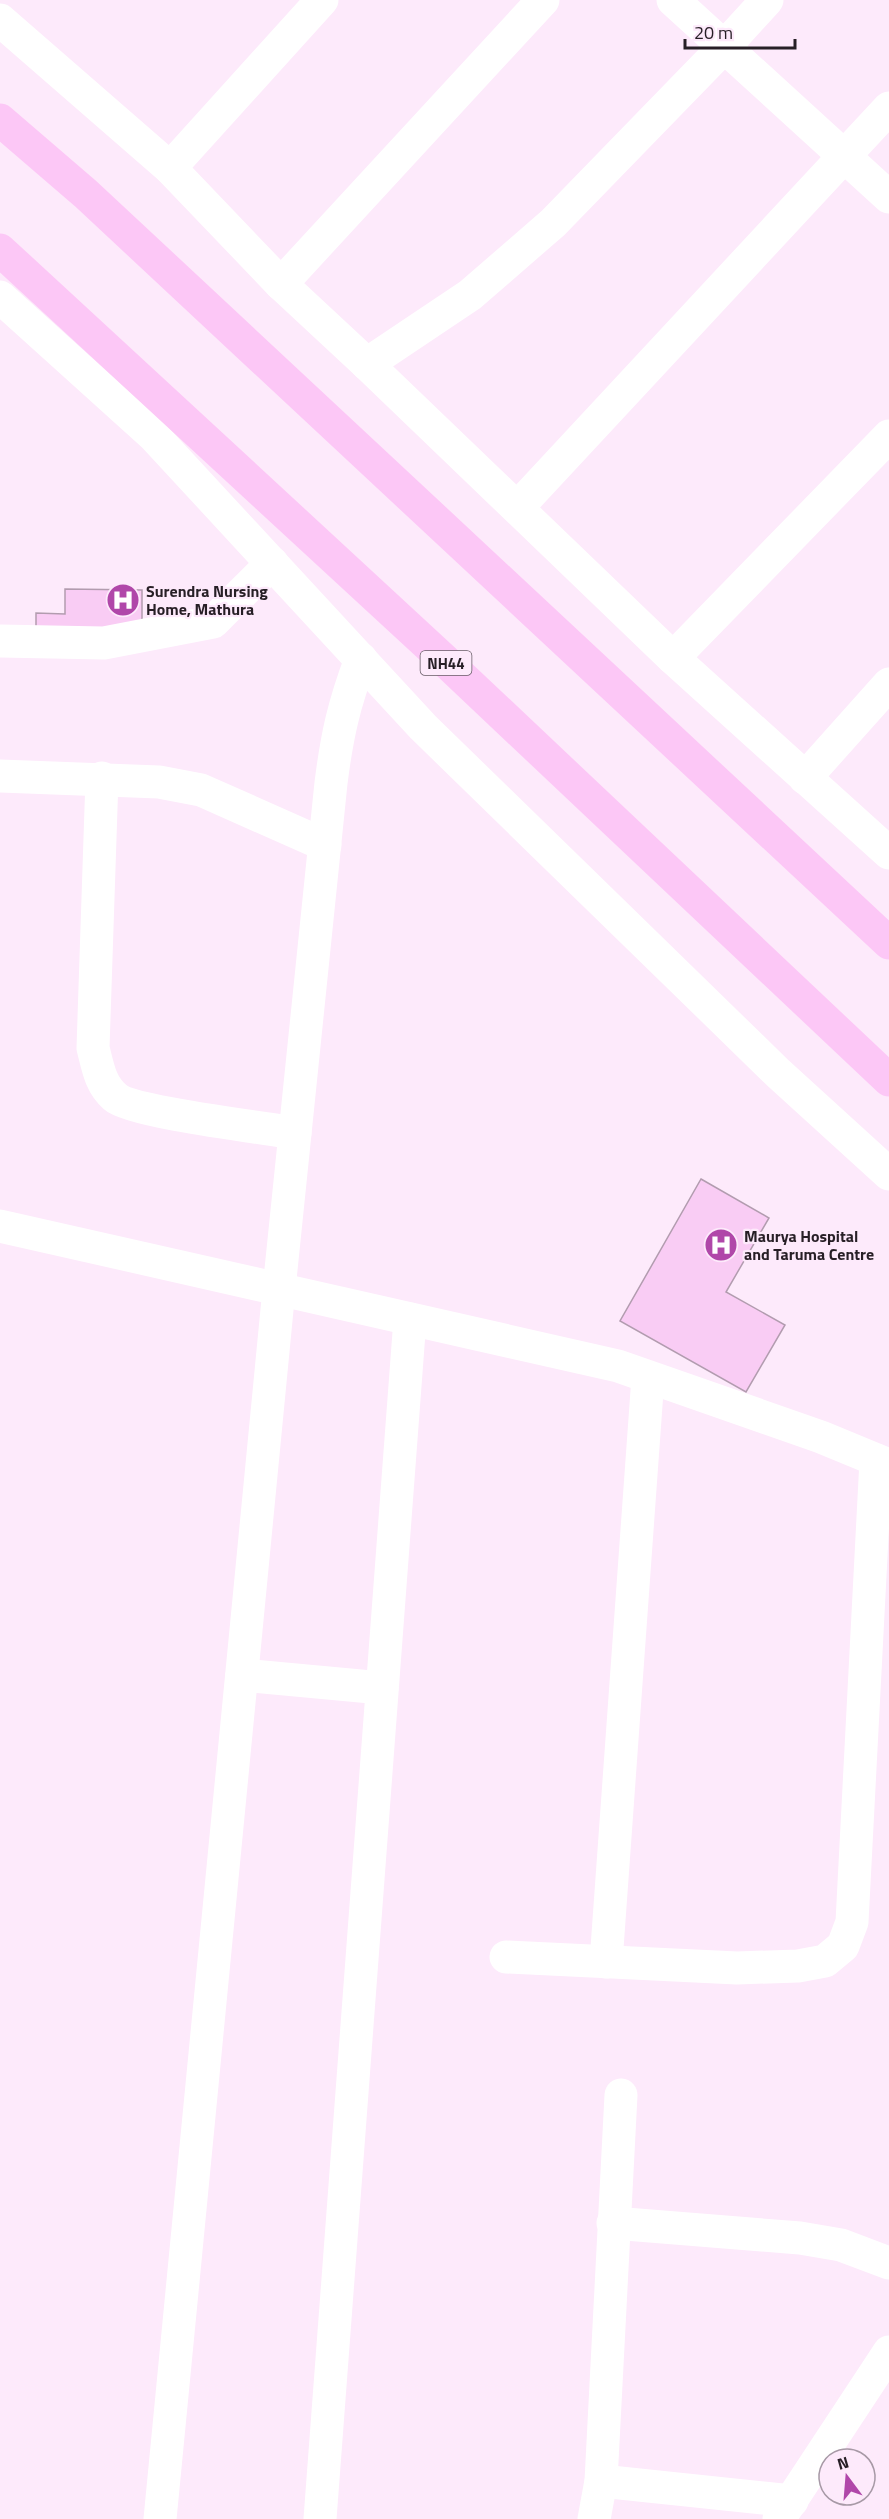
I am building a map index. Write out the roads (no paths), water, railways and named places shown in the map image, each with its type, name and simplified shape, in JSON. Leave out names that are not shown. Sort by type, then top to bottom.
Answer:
[{"type":"highway","points":[[0,120],[86,194],[889,943]]},
{"type":"highway","name":"NH44","points":[[0,250],[442,658],[889,1080]]},
{"type":"street","points":[[170,168],[322,0]]},
{"type":"street","points":[[281,284],[543,0]]},
{"type":"street","points":[[673,0],[889,197]]},
{"type":"street","points":[[367,364],[470,295],[553,223],[767,0]]},
{"type":"street","points":[[0,20],[170,168],[281,284],[518,507],[673,658],[889,853]]},
{"type":"street","points":[[518,507],[889,108]]},
{"type":"street","points":[[0,297],[154,436],[423,727],[778,1073],[889,1174]]},
{"type":"street","points":[[673,658],[889,436]]},
{"type":"street","points":[[0,641],[104,643],[213,622],[272,563]]},
{"type":"street","points":[[160,2519],[279,1289],[336,741],[344,706],[361,660]]},
{"type":"street","points":[[805,778],[889,684]]},
{"type":"street","points":[[0,776],[102,778],[159,782],[201,790],[325,845]]},
{"type":"street","points":[[102,778],[93,1048],[101,1081],[117,1099],[147,1109],[295,1133]]},
{"type":"street","points":[[0,1226],[618,1366],[821,1437],[882,1462],[852,1922],[843,1946],[825,1961],[798,1966],[737,1968],[506,1957]]},
{"type":"street","points":[[320,2519],[410,1319]]},
{"type":"street","points":[[606,1962],[648,1377]]},
{"type":"street","points":[[242,1675],[382,1688]]},
{"type":"street","points":[[594,2519],[601,2481],[621,2095]]},
{"type":"street","points":[[613,2223],[800,2238],[841,2245],[889,2263]]},
{"type":"street","points":[[601,2481],[785,2510],[889,2352]]},
{"type":"place","name":"Surendra Nursing Home, Mathura","points":[[123,600]]},
{"type":"place","name":"Maurya Hospital and Taruma Centre","points":[[721,1245]]}]
